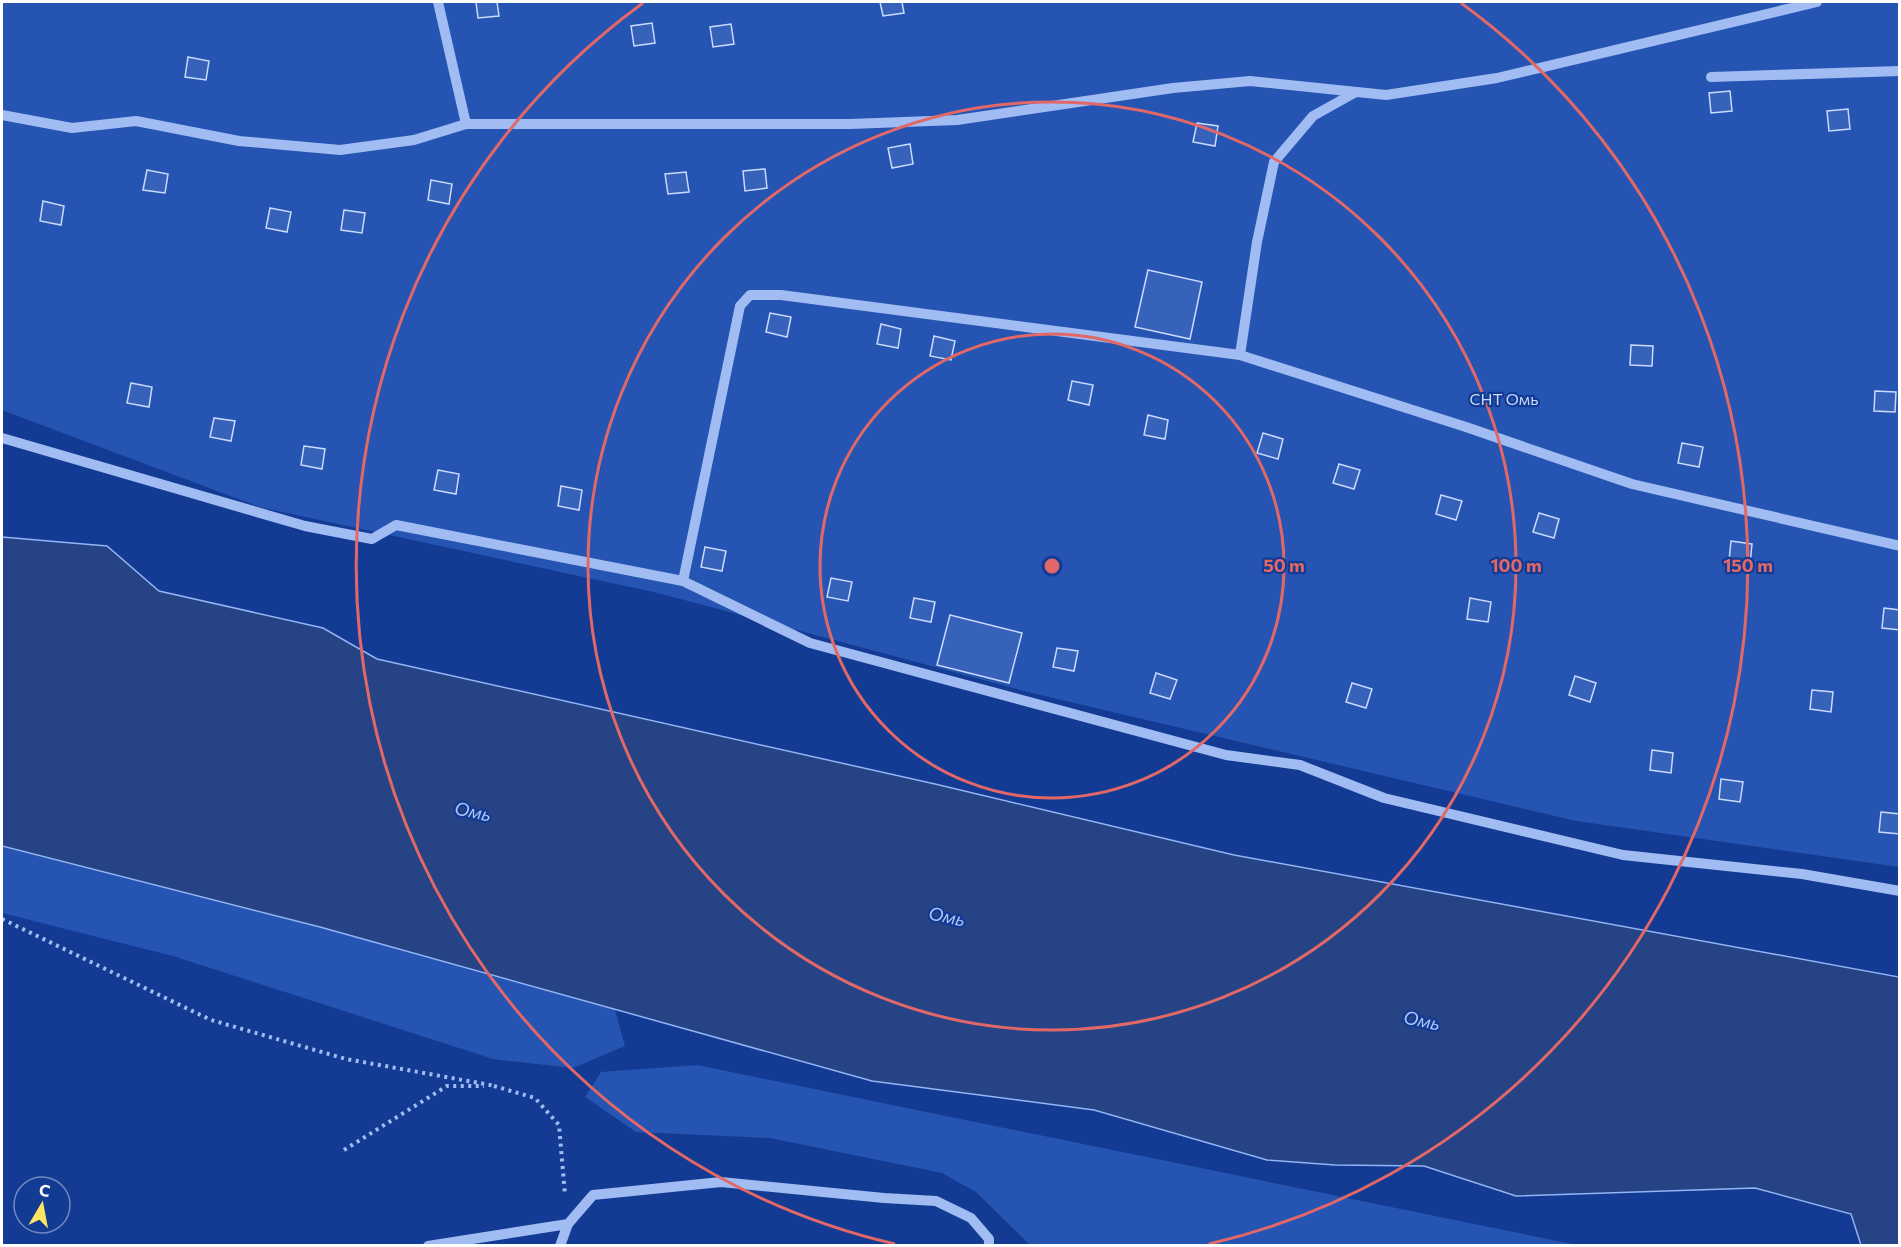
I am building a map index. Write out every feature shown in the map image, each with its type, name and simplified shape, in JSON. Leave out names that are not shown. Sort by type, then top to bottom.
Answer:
[{"type":"lane","points":[[438,2],[466,124]]},
{"type":"lane","points":[[2,115],[72,128],[136,121],[239,141],[340,150],[414,140],[466,124],[850,124],[957,120],[1173,88],[1250,81],[1386,95],[1497,78],[1817,2]]},
{"type":"lane","points":[[1711,77],[1899,71]]},
{"type":"lane","points":[[1240,355],[1257,242],[1274,162],[1313,116],[1356,92]]},
{"type":"lane","points":[[683,580],[740,306],[750,295],[781,295],[1240,355],[1466,427],[1632,484],[1899,546]]},
{"type":"lane","points":[[2,438],[305,526],[372,539],[396,525],[683,580],[810,643],[1226,754],[1300,765],[1384,798],[1623,855],[1802,874],[1899,891]]},
{"type":"lane","points":[[560,1245],[568,1224],[593,1195],[721,1182],[936,1201],[971,1218],[988,1239],[989,1245]]},
{"type":"lane","points":[[428,1245],[568,1224]]},
{"type":"path","points":[[2,919],[211,1020],[346,1059],[496,1086],[535,1098],[560,1125],[568,1224]]},
{"type":"path","points":[[344,1150],[447,1086],[496,1086]]},
{"type":"green space","name":"СНТ Омь","points":[[2,2],[1899,2],[1899,867],[1576,821],[1036,694],[658,593],[259,507],[2,410]]},
{"type":"green space","points":[[2,825],[607,982],[625,1046],[573,1068],[493,1059],[173,956],[2,913]]},
{"type":"green space","points":[[697,1065],[1577,1245],[1030,1245],[976,1192],[942,1173],[770,1138],[636,1132],[585,1097],[601,1072]]},
{"type":"water","name":"Омь","points":[[2,537],[107,546],[159,591],[323,628],[377,659],[935,784],[1234,855],[1899,977],[1899,1245],[1861,1245],[1851,1214],[1755,1188],[1516,1196],[1424,1166],[1335,1165],[1267,1160],[1094,1110],[872,1081],[320,927],[2,846]]},
{"type":"building","points":[[476,2],[497,2],[499,16],[478,18]]},
{"type":"building","points":[[880,2],[902,2],[904,13],[883,16]]},
{"type":"building","points":[[652,23],[655,43],[634,46],[631,26]]},
{"type":"building","points":[[731,24],[734,44],[713,47],[710,27]]},
{"type":"building","points":[[188,57],[209,61],[206,80],[185,77]]},
{"type":"building","points":[[1730,91],[1732,111],[1711,113],[1709,93]]},
{"type":"building","points":[[1848,109],[1850,129],[1829,131],[1827,111]]},
{"type":"building","points":[[1197,123],[1218,126],[1215,146],[1193,142]]},
{"type":"building","points":[[910,144],[913,164],[892,168],[888,148]]},
{"type":"building","points":[[765,169],[767,188],[745,191],[743,171]]},
{"type":"building","points":[[147,170],[168,174],[165,193],[143,190]]},
{"type":"building","points":[[686,172],[689,192],[668,194],[665,174]]},
{"type":"building","points":[[431,180],[452,184],[449,204],[428,200]]},
{"type":"building","points":[[43,201],[64,206],[61,225],[40,221]]},
{"type":"building","points":[[270,208],[291,212],[287,232],[266,228]]},
{"type":"building","points":[[344,210],[365,213],[362,233],[341,230]]},
{"type":"building","points":[[1148,270],[1202,282],[1190,339],[1135,327]]},
{"type":"building","points":[[770,313],[791,317],[787,337],[766,332]]},
{"type":"building","points":[[881,324],[901,329],[898,348],[877,344]]},
{"type":"building","points":[[934,336],[955,341],[951,360],[930,356]]},
{"type":"building","points":[[1631,345],[1653,346],[1652,366],[1630,365]]},
{"type":"building","points":[[1072,381],[1093,385],[1089,405],[1068,400]]},
{"type":"building","points":[[131,383],[152,387],[149,407],[127,403]]},
{"type":"building","points":[[1875,391],[1896,392],[1895,412],[1874,411]]},
{"type":"building","points":[[1148,415],[1168,420],[1165,439],[1144,435]]},
{"type":"building","points":[[214,418],[235,421],[231,441],[210,437]]},
{"type":"building","points":[[1263,433],[1283,439],[1278,459],[1257,453]]},
{"type":"building","points":[[1682,443],[1703,447],[1699,467],[1678,463]]},
{"type":"building","points":[[304,446],[325,449],[322,469],[301,465]]},
{"type":"building","points":[[1339,464],[1360,470],[1354,489],[1333,483]]},
{"type":"building","points":[[438,470],[459,474],[456,494],[434,490]]},
{"type":"building","points":[[561,486],[582,490],[579,510],[558,506]]},
{"type":"building","points":[[1441,495],[1462,501],[1456,520],[1436,514]]},
{"type":"building","points":[[1539,513],[1559,519],[1554,538],[1533,532]]},
{"type":"building","points":[[1731,541],[1752,544],[1750,564],[1729,561]]},
{"type":"building","points":[[705,547],[726,551],[722,571],[701,567]]},
{"type":"building","points":[[831,578],[852,582],[848,601],[827,597]]},
{"type":"building","points":[[914,598],[935,602],[931,622],[910,618]]},
{"type":"building","points":[[1470,598],[1491,602],[1488,622],[1467,619]]},
{"type":"building","points":[[1884,608],[1900,610],[1900,630],[1882,628]]},
{"type":"building","points":[[950,615],[1022,633],[1009,683],[937,665]]},
{"type":"building","points":[[1057,648],[1078,651],[1074,671],[1053,667]]},
{"type":"building","points":[[1156,673],[1177,680],[1170,699],[1150,693]]},
{"type":"building","points":[[1575,676],[1596,683],[1590,702],[1569,695]]},
{"type":"building","points":[[1352,683],[1372,689],[1366,708],[1346,702]]},
{"type":"building","points":[[1812,690],[1833,692],[1831,712],[1810,709]]},
{"type":"building","points":[[1652,750],[1673,753],[1671,773],[1650,770]]},
{"type":"building","points":[[1721,779],[1743,782],[1740,802],[1719,799]]},
{"type":"building","points":[[1881,812],[1900,814],[1900,834],[1879,832]]}]
